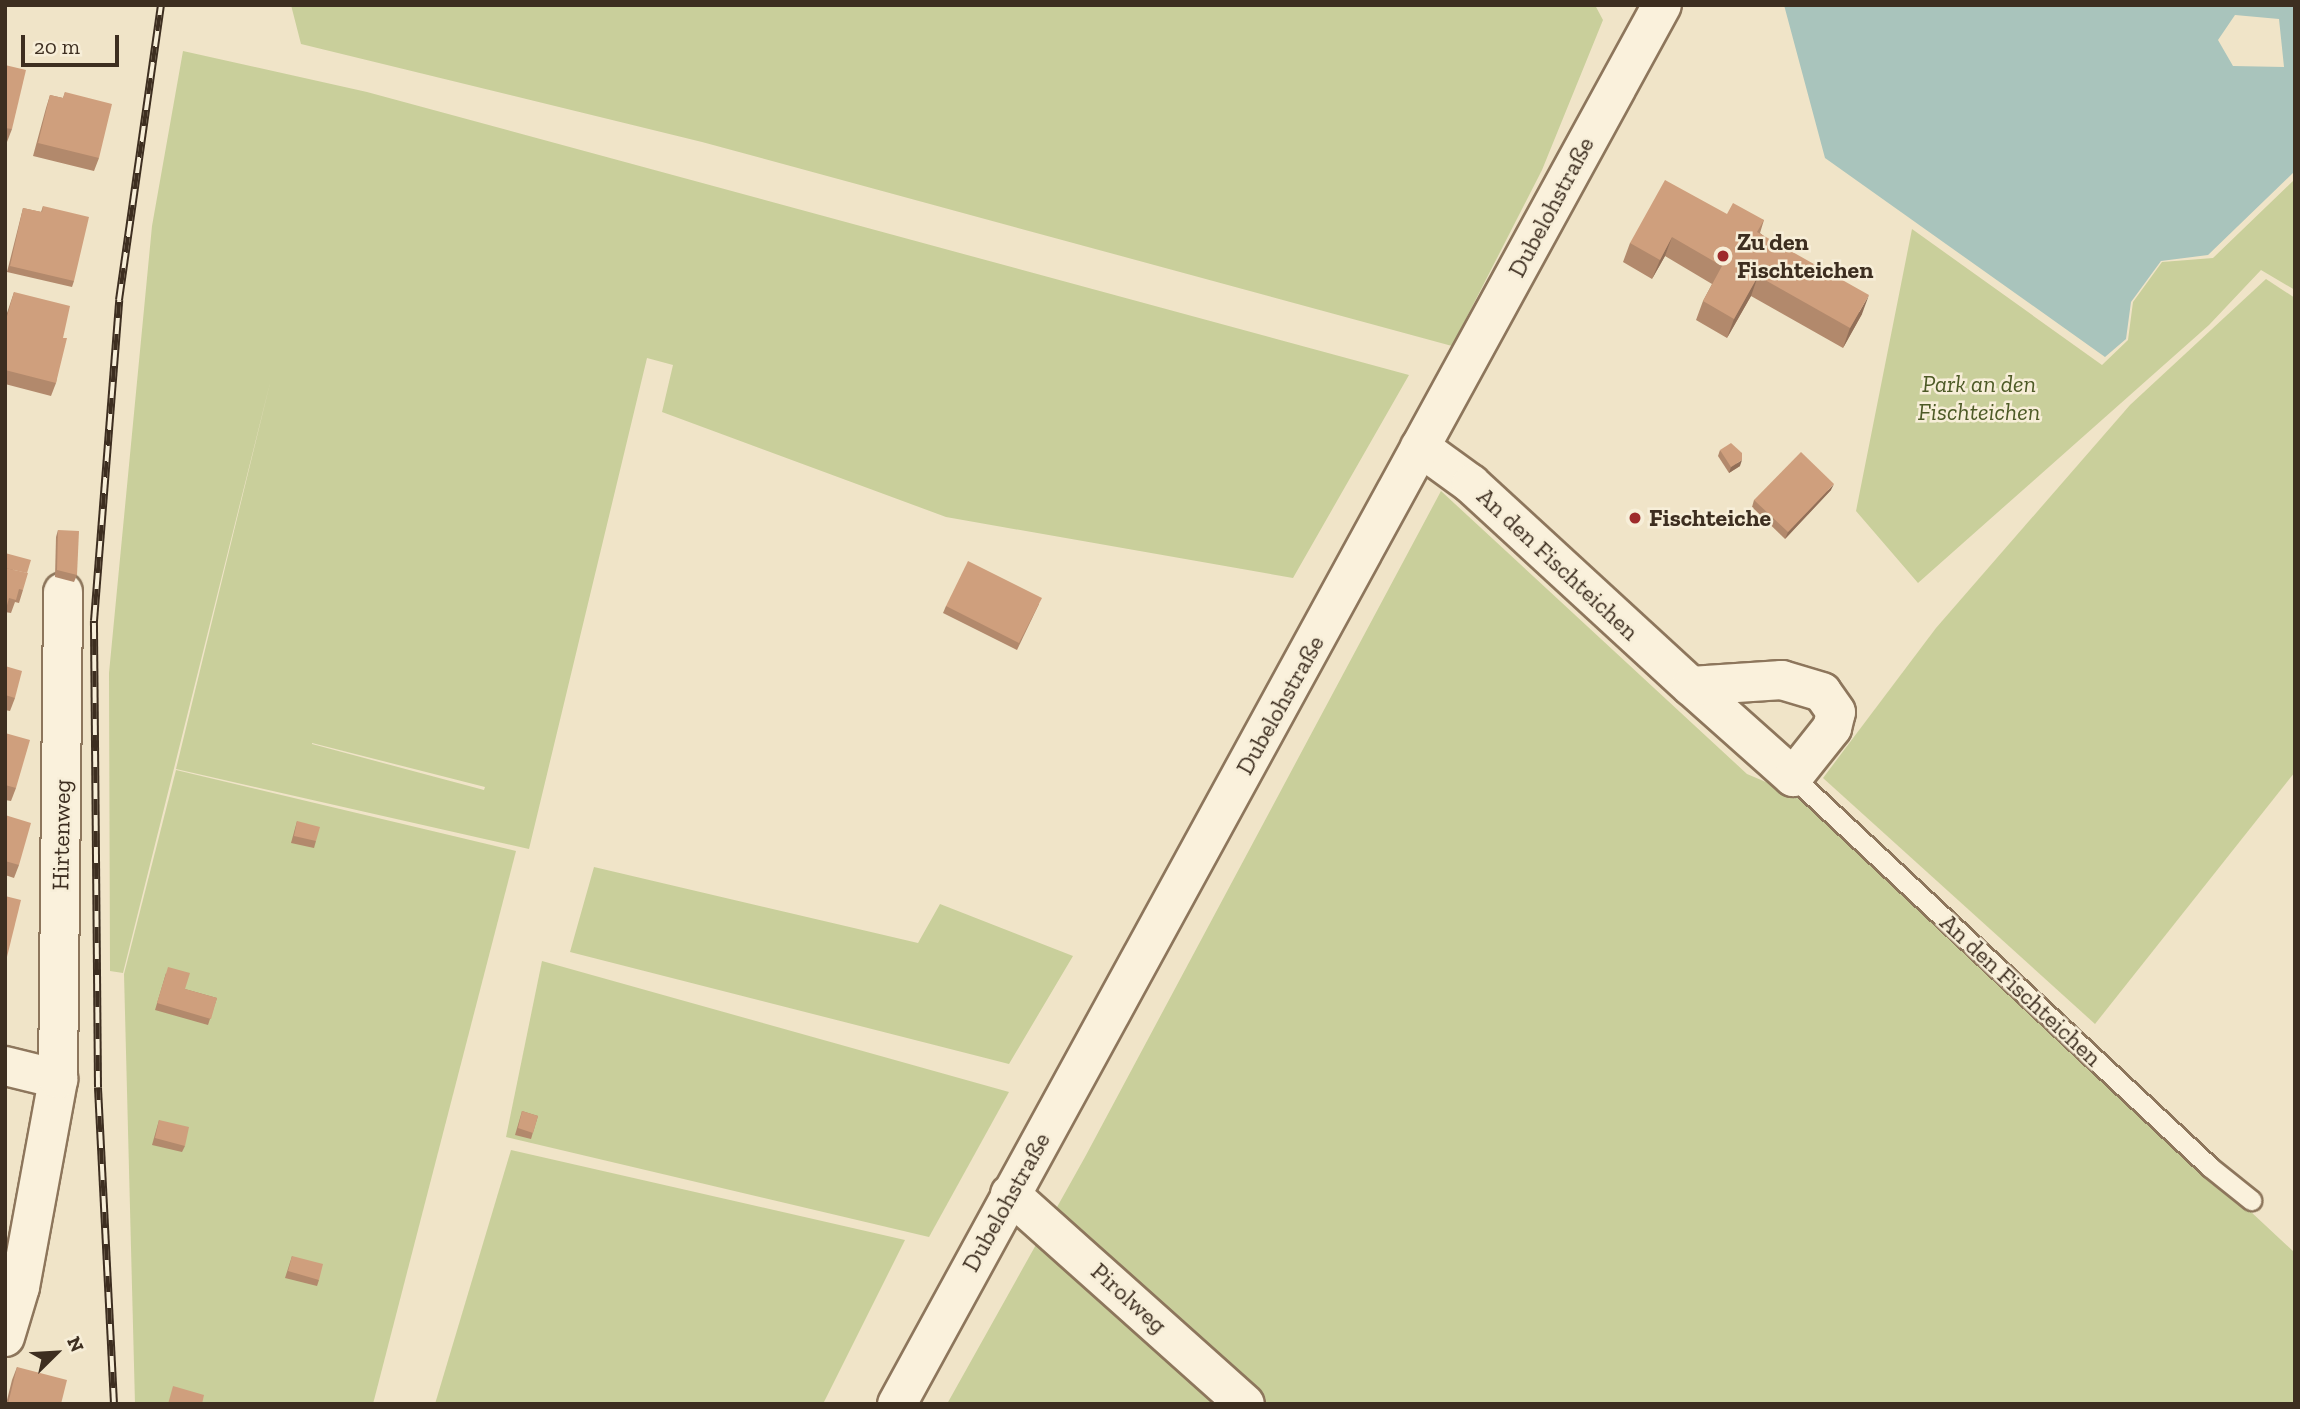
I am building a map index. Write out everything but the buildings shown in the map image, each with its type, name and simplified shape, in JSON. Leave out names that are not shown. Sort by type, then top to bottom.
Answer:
[{"type":"street","name":"Dubelohstraße","points":[[897,1404],[1661,6]]},
{"type":"street","name":"An den Fischteichen","points":[[1420,447],[1471,484],[1793,777]]},
{"type":"street","name":"Hirtenweg","points":[[5,1337],[20,1287],[58,1079],[63,592]]},
{"type":"street","points":[[1690,686],[1782,680],[1822,692],[1836,712],[1832,728],[1793,777]]},
{"type":"street","points":[[5,1066],[58,1079]]},
{"type":"street","name":"Pirolweg","points":[[1010,1194],[1245,1404]]},
{"type":"lane","name":"An den Fischteichen","points":[[1793,777],[2200,1158],[2252,1200]]},
{"type":"green space","points":[[291,5],[1595,5],[1603,20],[1542,170],[1452,346],[702,142],[301,44]]},
{"type":"green space","points":[[183,51],[367,92],[1409,375],[1293,578],[946,517],[662,412],[673,365],[647,358],[529,849],[176,769],[271,379],[123,973],[110,971],[109,673],[152,226]],"holes":[[[312,743],[485,787],[484,790]]]},
{"type":"green space","name":"Park an den Fischteichen","points":[[2295,179],[2295,290],[2261,270],[2209,325],[1918,583],[1856,511],[1912,229],[2102,365],[2128,340],[2133,302],[2162,262],[2213,258]]},
{"type":"green space","points":[[2266,279],[2295,298],[2295,772],[2095,1024],[1823,778],[1936,628],[2130,405]]},
{"type":"green space","points":[[1441,491],[1747,774],[1811,801],[2295,1253],[2295,1404],[947,1404],[1085,1157]]},
{"type":"green space","points":[[176,770],[516,851],[373,1404],[135,1404],[124,974]]},
{"type":"green space","points":[[594,867],[918,943],[940,904],[1073,956],[1009,1064],[570,952]]},
{"type":"green space","points":[[542,961],[1009,1092],[929,1237],[506,1137]]},
{"type":"green space","points":[[511,1150],[905,1240],[823,1404],[435,1404]]},
{"type":"water","points":[[1784,5],[2295,5],[2295,171],[2208,255],[2161,261],[2131,302],[2126,339],[2105,357],[1825,158]],"holes":[[[2235,15],[2279,19],[2284,67],[2233,66],[2218,40]]]},
{"type":"railway","points":[[114,1404],[98,1087],[94,621],[119,300],[161,5]]},
{"type":"place","name":"Zu den Fischteichen","points":[[1723,256]]},
{"type":"place","name":"Fischteiche","points":[[1635,518]]}]
